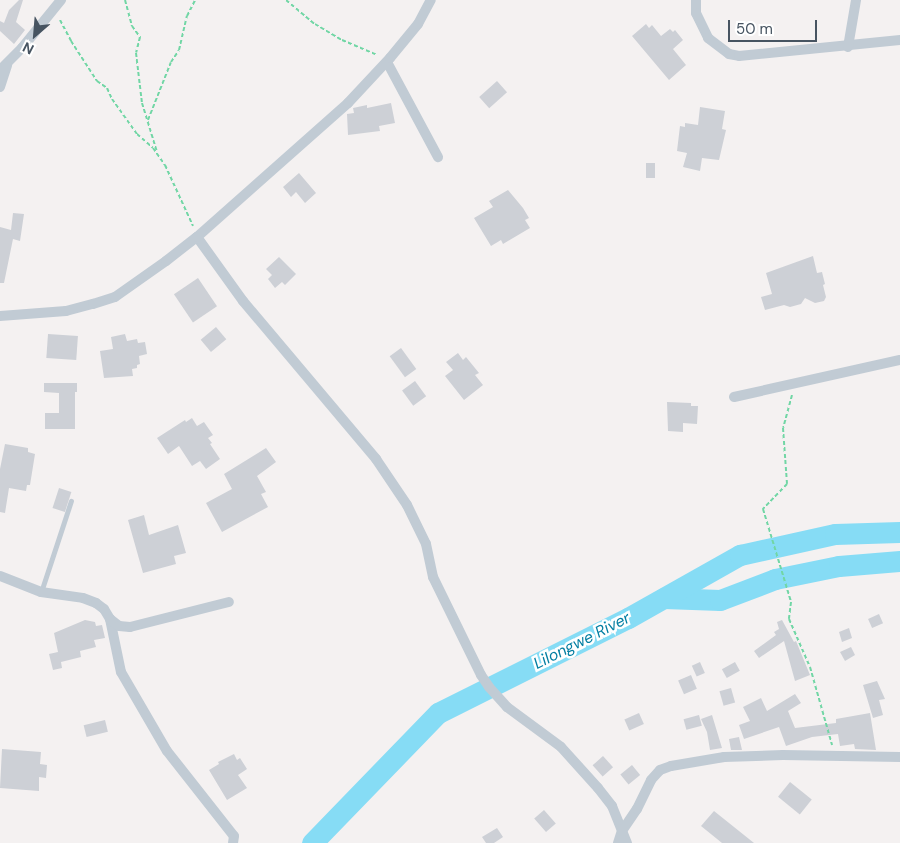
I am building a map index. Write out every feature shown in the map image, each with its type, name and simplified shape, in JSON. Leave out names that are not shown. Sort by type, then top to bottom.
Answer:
[{"type":"street","points":[[0,316],[66,311],[114,297],[197,237],[348,103],[387,62],[418,24],[431,0]]},
{"type":"street","points":[[696,0],[696,13],[708,38],[729,54],[751,57],[900,40]]},
{"type":"street","points":[[848,47],[856,0]]},
{"type":"street","points":[[0,87],[4,67],[56,3]]},
{"type":"street","points":[[387,62],[438,157]]},
{"type":"street","points":[[197,237],[243,301],[376,459],[407,505],[426,544],[434,577],[481,676],[508,707],[567,754],[612,806],[627,843]]},
{"type":"street","points":[[734,397],[900,360]]},
{"type":"street","points":[[0,576],[41,592],[83,598],[96,603],[119,626],[130,627],[229,602]]},
{"type":"street","points":[[110,619],[121,672],[168,751],[234,836],[233,843]]},
{"type":"street","points":[[618,843],[622,831],[637,809],[651,780],[660,770],[671,766],[724,757],[783,754],[900,757]]},
{"type":"lane","points":[[41,592],[71,502]]},
{"type":"path","points":[[125,0],[132,26],[140,38],[136,53],[142,103],[158,154],[190,216],[197,237]]},
{"type":"path","points":[[148,120],[171,62],[179,50],[187,16],[195,0]]},
{"type":"path","points":[[286,0],[315,24],[342,40],[376,53],[387,62]]},
{"type":"path","points":[[56,3],[65,30],[97,80],[106,88],[137,134],[158,154]]},
{"type":"path","points":[[795,383],[783,428],[787,484],[763,509],[792,602],[789,619],[810,667],[835,756]]},
{"type":"building","points":[[19,0],[23,0],[16,22],[25,30],[14,44],[0,31],[0,21],[4,23],[9,10]]},
{"type":"building","points":[[646,24],[649,28],[652,25],[661,36],[670,29],[673,32],[675,30],[683,40],[673,49],[686,65],[669,80],[632,36]]},
{"type":"building","points":[[497,81],[507,92],[489,108],[479,97]]},
{"type":"building","points":[[391,103],[395,123],[379,126],[380,131],[348,135],[347,114],[354,113],[353,108],[367,105],[367,108]]},
{"type":"building","points":[[700,107],[725,111],[722,129],[726,130],[719,160],[702,158],[700,171],[683,167],[687,153],[677,151],[680,126],[685,127],[685,123],[698,125]]},
{"type":"building","points":[[646,163],[655,163],[655,178],[646,178]]},
{"type":"building","points":[[299,173],[316,193],[305,203],[296,192],[291,197],[283,187]]},
{"type":"building","points":[[508,190],[529,218],[525,220],[530,228],[503,244],[501,240],[491,246],[474,218],[493,207],[489,201]]},
{"type":"building","points":[[13,213],[24,214],[20,241],[13,239],[4,283],[0,283],[0,227],[11,230]]},
{"type":"building","points":[[813,256],[817,273],[822,272],[825,284],[823,285],[826,297],[824,301],[815,303],[805,298],[801,304],[790,307],[784,305],[765,310],[761,297],[772,294],[766,273]]},
{"type":"building","points":[[279,257],[296,274],[285,285],[282,282],[275,288],[268,279],[272,275],[266,269]]},
{"type":"building","points":[[198,278],[217,306],[193,322],[174,294]]},
{"type":"building","points":[[216,327],[226,339],[211,352],[201,340]]},
{"type":"building","points":[[48,334],[78,336],[76,360],[46,358]]},
{"type":"building","points":[[125,334],[127,341],[137,339],[138,343],[145,342],[147,354],[139,356],[140,364],[137,365],[137,368],[132,369],[133,376],[104,378],[100,351],[113,349],[111,337]]},
{"type":"building","points":[[401,348],[416,369],[405,377],[390,356]]},
{"type":"building","points":[[458,353],[463,360],[466,357],[479,373],[475,375],[483,385],[464,400],[445,376],[453,370],[446,362]]},
{"type":"building","points":[[415,381],[426,396],[413,406],[402,390]]},
{"type":"building","points":[[44,383],[77,383],[77,392],[75,392],[75,429],[45,429],[45,413],[59,413],[59,393],[44,392]]},
{"type":"building","points":[[667,402],[691,403],[691,406],[698,406],[697,424],[683,423],[683,432],[668,431]]},
{"type":"building","points":[[192,418],[197,426],[204,422],[213,435],[208,438],[220,459],[206,469],[200,461],[192,466],[179,446],[168,454],[157,438],[185,420],[186,422]]},
{"type":"building","points":[[5,444],[28,448],[28,452],[35,454],[30,485],[27,485],[26,491],[9,488],[5,513],[0,512],[0,469]]},
{"type":"building","points":[[266,448],[276,462],[257,476],[266,492],[261,494],[268,507],[222,532],[206,503],[232,489],[224,474]]},
{"type":"building","points":[[59,488],[71,492],[65,512],[53,508]]},
{"type":"building","points":[[144,515],[149,535],[178,525],[186,553],[174,556],[176,564],[143,573],[128,520]]},
{"type":"building","points":[[879,614],[883,623],[872,628],[868,619]]},
{"type":"building","points":[[85,620],[95,622],[96,626],[102,625],[105,638],[94,640],[96,647],[80,651],[81,657],[61,662],[62,668],[53,670],[49,654],[58,652],[54,633]]},
{"type":"building","points":[[782,620],[794,642],[796,641],[810,675],[795,681],[784,641],[759,658],[754,651],[776,635],[774,632],[779,629],[777,622]]},
{"type":"building","points":[[849,628],[852,638],[842,642],[839,632]]},
{"type":"building","points":[[851,647],[855,655],[845,661],[840,652]]},
{"type":"building","points":[[700,662],[705,673],[697,677],[692,666]]},
{"type":"building","points":[[735,662],[740,671],[727,678],[722,669]]},
{"type":"building","points":[[691,675],[697,689],[684,694],[678,680]]},
{"type":"building","points":[[877,681],[885,699],[879,700],[883,715],[873,718],[863,685]]},
{"type":"building","points":[[731,688],[735,702],[724,706],[719,691]]},
{"type":"building","points":[[795,694],[801,703],[788,711],[795,728],[836,723],[836,719],[870,713],[876,750],[855,749],[854,744],[840,746],[838,734],[812,737],[786,746],[779,727],[744,739],[739,725],[750,721],[743,707],[761,698],[767,711]]},
{"type":"building","points":[[639,713],[644,724],[629,730],[624,720]]},
{"type":"building","points":[[699,715],[702,726],[686,730],[684,719]]},
{"type":"building","points":[[712,715],[722,748],[710,750],[707,732],[701,719]]},
{"type":"building","points":[[105,720],[108,732],[87,737],[84,725]]},
{"type":"building","points":[[739,737],[742,750],[731,750],[729,739]]},
{"type":"building","points":[[2,749],[41,752],[40,764],[47,765],[46,778],[39,777],[39,791],[0,788]]},
{"type":"building","points":[[234,754],[237,760],[240,758],[247,769],[238,775],[247,788],[227,800],[209,770],[219,764],[218,762]]},
{"type":"building","points":[[603,756],[613,767],[603,777],[593,765]]},
{"type":"building","points":[[632,765],[640,775],[629,785],[620,774]]},
{"type":"building","points":[[790,782],[812,800],[800,814],[778,797]]},
{"type":"building","points":[[544,810],[556,824],[546,832],[534,819]]},
{"type":"building","points":[[714,811],[754,843],[722,843],[701,826]]},
{"type":"building","points":[[497,828],[503,837],[494,843],[486,843],[482,837]]},
{"type":"waterway","name":"Lilongwe River","points":[[312,843],[438,713],[628,618],[740,555],[835,534],[900,532]]},
{"type":"waterway","points":[[664,598],[720,600],[775,579],[839,566],[900,561]]}]
